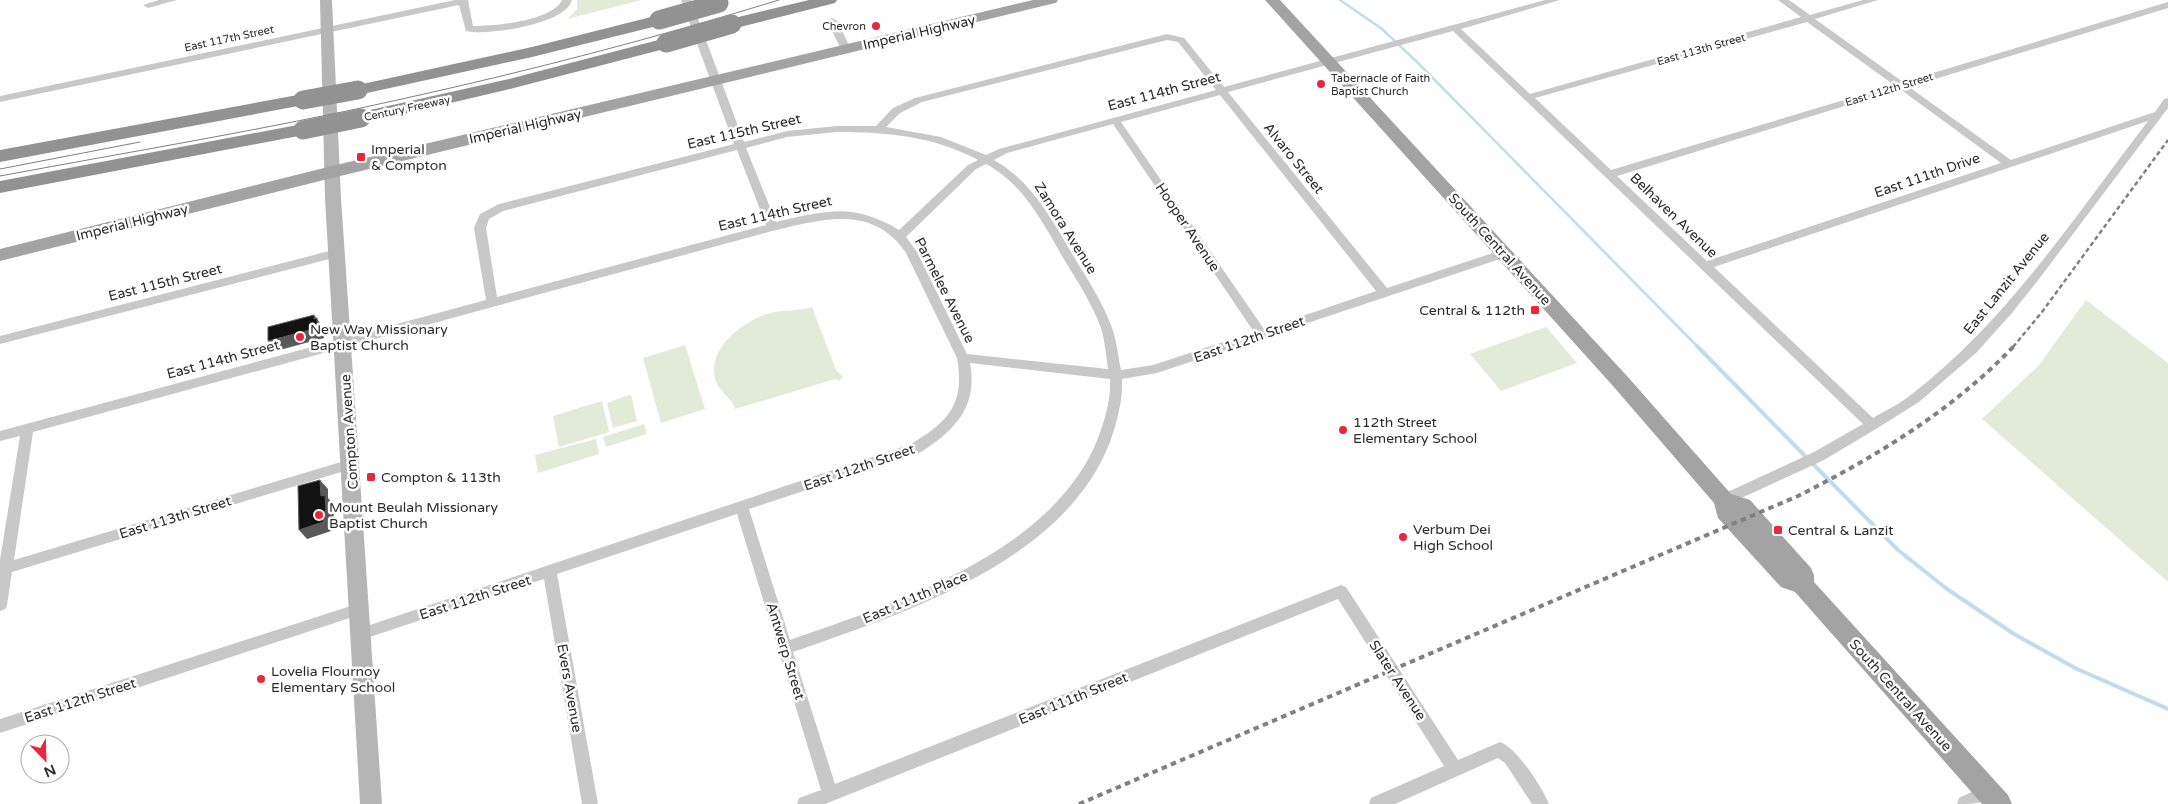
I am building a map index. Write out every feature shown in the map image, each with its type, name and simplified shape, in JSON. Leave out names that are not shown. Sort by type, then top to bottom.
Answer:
[{"type":"highway","name":"Century Freeway","points":[[0,187],[303,130],[519,82],[666,43],[807,0]]},
{"type":"highway","points":[[732,24],[829,0]]},
{"type":"highway","points":[[0,156],[358,90],[542,50],[725,2]]},
{"type":"highway","points":[[0,150],[127,133]]},
{"type":"main road","name":"Compton Avenue","points":[[326,0],[332,172],[372,804]]},
{"type":"main road","name":"Imperial Highway","points":[[0,255],[332,172],[846,49],[1030,2],[1051,0]]},
{"type":"main road","name":"South Central Avenue","points":[[1272,0],[1505,253],[1724,500],[1726,512],[1790,580],[1803,585],[1993,798]]},
{"type":"street","points":[[148,5],[172,0]]},
{"type":"street","points":[[686,0],[715,81],[772,227]]},
{"type":"street","name":"East 114th Street","points":[[0,436],[772,227],[839,212],[881,223],[900,236],[972,167],[984,159],[1003,151],[1330,62],[1541,2],[1555,0]]},
{"type":"street","points":[[1783,0],[2008,163]]},
{"type":"street","name":"East 113th Street","points":[[1529,97],[1873,0]]},
{"type":"street","points":[[463,1],[469,29],[484,30],[548,17],[565,4]]},
{"type":"street","name":"East 117th Street","points":[[0,99],[463,1]]},
{"type":"street","name":"East 112th Street","points":[[1610,174],[2168,5]]},
{"type":"street","points":[[832,21],[846,49]]},
{"type":"street","name":"Belhaven Avenue","points":[[1454,27],[1872,425]]},
{"type":"street","name":"Alvaro Street","points":[[879,129],[885,119],[894,111],[919,100],[1158,38],[1167,37],[1181,40],[1386,294]]},
{"type":"street","name":"East Lanzit Avenue","points":[[1724,500],[1819,456],[1915,399],[1972,350],[2008,310],[2038,272],[2168,101]]},
{"type":"street","name":"East 111th Drive","points":[[1705,266],[2158,114]]},
{"type":"street","name":"Hooper Avenue","points":[[1115,120],[1262,335]]},
{"type":"street","name":"East 115th Street","points":[[492,302],[480,228],[484,217],[490,212],[513,204],[788,134],[860,128],[879,129]]},
{"type":"street","name":"Zamora Avenue","points":[[879,129],[920,134],[984,159],[998,167],[1023,187],[1046,220],[1104,322],[1110,341],[1116,375]]},
{"type":"street","name":"Parmelee Avenue","points":[[900,236],[911,252],[963,358]]},
{"type":"street","name":"East 112th Street","points":[[361,634],[742,508],[916,448],[936,436],[958,412],[965,397],[967,384],[963,358],[1116,375],[1153,370],[1505,253]]},
{"type":"street","name":"East 115th Street","points":[[0,340],[337,254]]},
{"type":"street","name":"East 111th Place","points":[[785,648],[882,613],[948,586],[996,558],[1029,534],[1058,510],[1076,491],[1102,449],[1113,420],[1116,375]]},
{"type":"street","points":[[0,605],[3,569],[27,429]]},
{"type":"street","name":"East 113th Street","points":[[3,569],[351,464]]},
{"type":"street","name":"Antwerp Street","points":[[742,508],[830,794]]},
{"type":"street","name":"Evers Avenue","points":[[550,572],[590,804]]},
{"type":"street","name":"Slater Avenue","points":[[1341,591],[1455,769]]},
{"type":"street","name":"East 111th Street","points":[[805,804],[1341,591]]},
{"type":"street","name":"East 112th Street","points":[[0,726],[360,609]]},
{"type":"street","points":[[1377,804],[1500,749],[1510,758],[1541,804]]},
{"type":"street","points":[[1965,804],[1993,798]]},
{"type":"green space","points":[[577,0],[642,0],[567,19],[577,9]]},
{"type":"green space","points":[[2086,300],[2168,363],[2168,582],[1982,419],[2039,365]]},
{"type":"green space","points":[[812,307],[836,370],[843,377],[839,381],[835,379],[735,409],[716,382],[714,370],[716,358],[721,348],[738,330],[759,317],[770,313]]},
{"type":"green space","points":[[1546,327],[1577,363],[1501,391],[1470,354]]},
{"type":"green space","points":[[685,345],[705,409],[661,423],[643,358]]},
{"type":"green space","points":[[631,395],[637,421],[613,428],[607,403]]},
{"type":"green space","points":[[602,401],[609,432],[559,447],[553,416]]},
{"type":"green space","points":[[644,424],[647,434],[606,447],[603,437]]},
{"type":"green space","points":[[596,439],[599,454],[538,473],[535,455]]},
{"type":"building","points":[[314,315],[314,319],[317,318],[317,328],[268,341],[268,327]]},
{"type":"building","points":[[320,480],[321,496],[325,495],[326,511],[323,512],[323,522],[299,530],[298,486]]},
{"type":"waterway","points":[[1340,0],[1382,29],[1417,62],[1698,347]]},
{"type":"waterway","points":[[1697,346],[1808,459]]},
{"type":"waterway","points":[[1812,463],[1898,550],[1947,589],[2014,634],[2075,668],[2168,709]]},
{"type":"tram line","points":[[0,176],[302,120],[450,88],[639,41],[779,0]]},
{"type":"tram line","points":[[0,169],[140,142]]},
{"type":"railway","points":[[2013,347],[2042,312],[2168,140]]},
{"type":"railway","points":[[1079,804],[1798,496],[1856,465],[1913,430],[1966,391],[2013,347]]},
{"type":"place","name":"Chevron","points":[[876,26]]},
{"type":"place","name":"Tabernacle of Faith Baptist Church","points":[[1321,84]]},
{"type":"place","name":"Imperial & Compton","points":[[361,157]]},
{"type":"place","name":"Central & 112th","points":[[1535,310]]},
{"type":"place","name":"New Way Missionary Baptist Church","points":[[300,337]]},
{"type":"place","name":"112th Street Elementary School","points":[[1343,430]]},
{"type":"place","name":"Compton & 113th","points":[[371,477]]},
{"type":"place","name":"Mount Beulah Missionary Baptist Church","points":[[319,515]]},
{"type":"place","name":"Central & Lanzit","points":[[1778,530]]},
{"type":"place","name":"Verbum Dei High School","points":[[1403,537]]},
{"type":"place","name":"Lovelia Flournoy Elementary School","points":[[261,679]]}]
